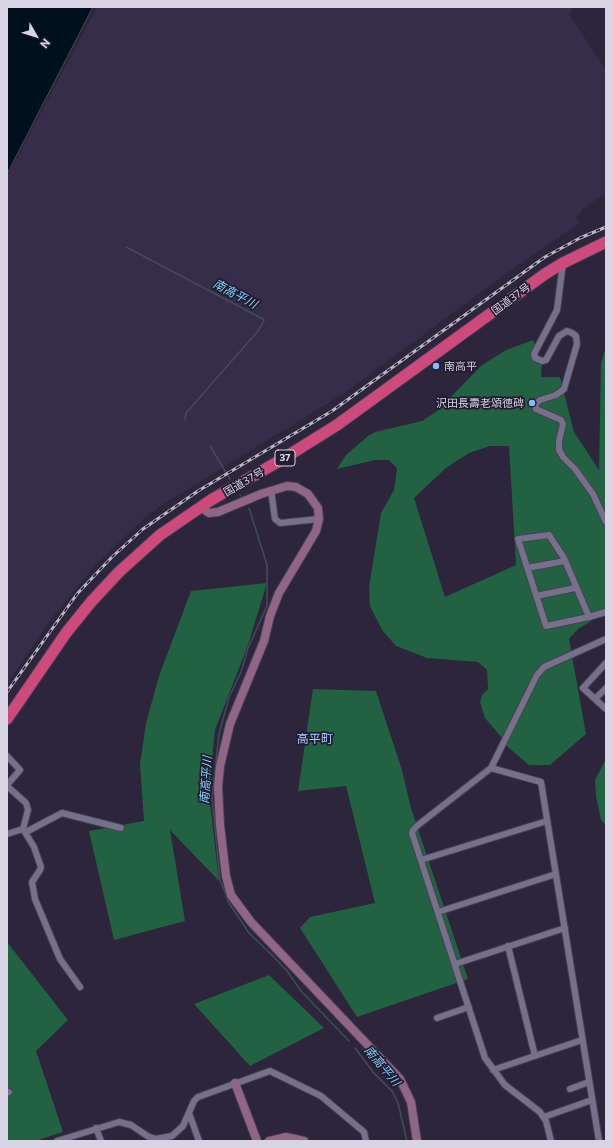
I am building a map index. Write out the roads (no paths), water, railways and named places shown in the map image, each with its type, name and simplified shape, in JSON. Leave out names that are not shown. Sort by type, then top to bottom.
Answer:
[{"type":"highway","name":"国道37号","points":[[7,719],[66,633],[91,602],[154,540],[200,507],[327,432],[546,274],[564,263],[606,242]]},
{"type":"street","points":[[564,263],[557,310],[534,354],[535,358],[542,361],[546,360],[559,336],[567,331],[572,332],[576,336],[577,344],[564,389],[556,395],[540,400],[535,405],[536,409],[561,420],[563,424],[559,441],[559,450],[593,494],[606,522]]},
{"type":"street","points":[[200,507],[209,513],[218,512],[271,490],[287,486],[302,490],[312,497],[317,504],[319,519],[310,542],[279,593],[270,616],[264,641],[230,724],[220,766],[218,786],[220,825],[226,876],[231,895],[246,916],[400,1079],[412,1107],[416,1141]]},
{"type":"street","points":[[271,490],[274,519],[280,522],[319,519]]},
{"type":"street","points":[[589,617],[575,588],[565,560],[549,535],[518,539],[546,626],[589,617],[606,612]]},
{"type":"street","points":[[527,568],[565,560]]},
{"type":"street","points":[[536,596],[575,588]]},
{"type":"street","points":[[551,1141],[549,1129],[544,1117],[533,1106],[505,1085],[485,1058],[412,833],[413,830],[491,768],[537,675],[544,667],[606,639]]},
{"type":"street","points":[[606,663],[582,688],[606,709]]},
{"type":"street","points":[[596,699],[606,688]]},
{"type":"street","points":[[7,756],[20,770],[7,786],[26,803],[28,810],[24,831],[41,867],[32,882],[35,900],[60,959],[80,987]]},
{"type":"street","points":[[491,768],[541,782],[599,1141]]},
{"type":"street","points":[[7,834],[24,831],[62,813],[121,828]]},
{"type":"street","points":[[421,860],[547,820]]},
{"type":"street","points":[[438,912],[556,874]]},
{"type":"street","points":[[455,964],[565,928]]},
{"type":"street","points":[[508,946],[534,1056]]},
{"type":"street","points":[[437,1018],[469,1008]]},
{"type":"street","points":[[493,1070],[582,1040]]},
{"type":"street","points":[[57,1141],[96,1128],[124,1122],[131,1124],[150,1139],[172,1136],[183,1126],[198,1097],[270,1070],[321,1096],[364,1132],[366,1141]]},
{"type":"street","points":[[570,1089],[589,1082]]},
{"type":"street","points":[[235,1083],[257,1141]]},
{"type":"street","points":[[544,1117],[592,1100]]},
{"type":"street","points":[[189,1113],[199,1141]]},
{"type":"street","points":[[96,1128],[101,1141]]},
{"type":"street","points":[[269,1141],[286,1137],[304,1141]]},
{"type":"water","points":[[7,7],[93,7],[7,174]]},
{"type":"waterway","name":"南高平川","points":[[126,247],[263,319],[264,321],[258,331],[186,413],[185,420]]},
{"type":"waterway","name":"南高平川","points":[[210,446],[230,479]]},
{"type":"waterway","name":"南高平川","points":[[249,508],[267,565],[267,606],[248,648],[241,672],[229,697],[219,734],[212,798],[220,880],[229,903],[249,933],[287,971],[301,991],[349,1041]]},
{"type":"waterway","name":"南高平川","points":[[355,1048],[373,1072],[392,1091],[398,1103],[407,1141]]},
{"type":"railway","points":[[7,692],[77,594],[112,557],[143,529],[198,491],[332,411],[545,257],[580,238],[606,227]]},
{"type":"place","name":"南高平","points":[[436,366]]},
{"type":"place","name":"沢田長壽老頌徳碑","points":[[532,403]]},
{"type":"district","name":"高平町","points":[[315,739]]}]
